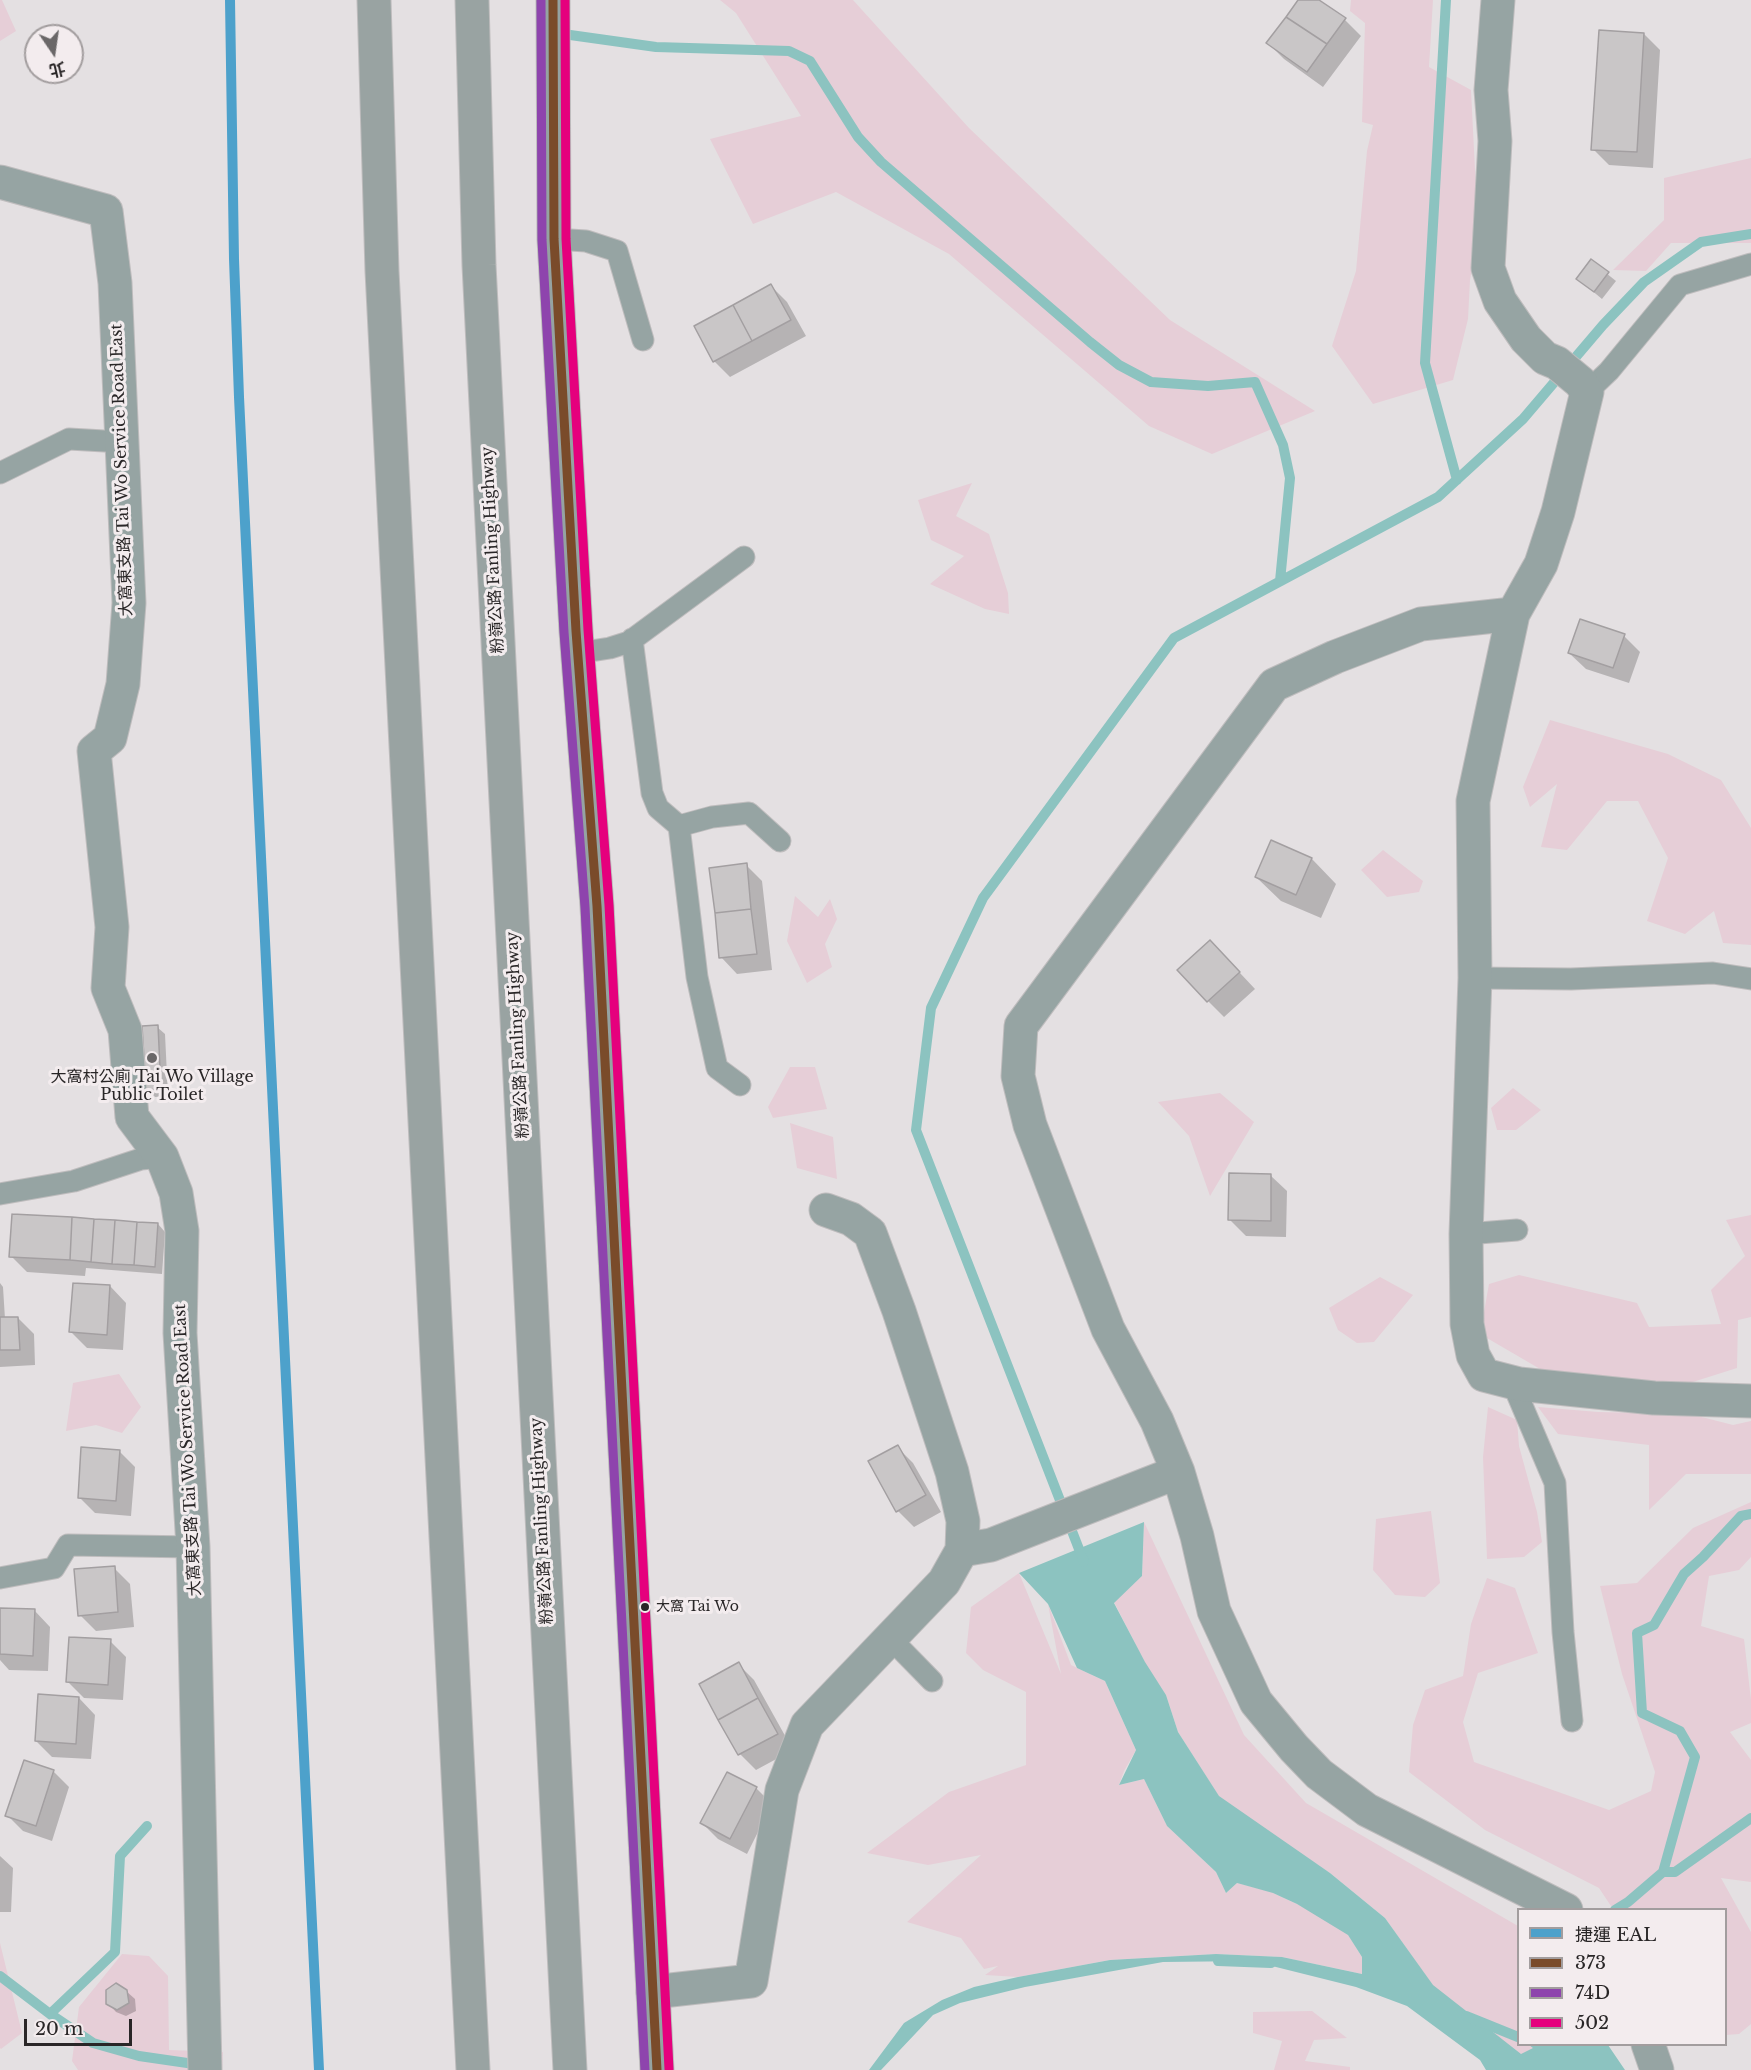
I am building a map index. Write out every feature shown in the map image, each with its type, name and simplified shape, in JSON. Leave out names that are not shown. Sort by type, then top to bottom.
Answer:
[{"type":"highway","points":[[374,0],[382,270],[473,2070]]},
{"type":"highway","name":"粉嶺公路 Fanling Highway","points":[[472,0],[479,265],[570,2070]]},
{"type":"main road","points":[[553,0],[554,239],[578,653],[599,930],[657,2070]]},
{"type":"street","points":[[1498,0],[1491,90],[1495,141],[1488,268],[1500,301],[1526,339],[1545,358],[1575,379],[1557,512],[1541,564],[1512,614],[1473,801],[1475,978],[1466,1234],[1467,1324],[1473,1355],[1484,1375],[1512,1382],[1654,1398],[1751,1401]]},
{"type":"street","name":"大窩東支路 Tai Wo Service Road East","points":[[0,182],[106,211],[115,283],[129,603],[123,684],[110,738],[94,751],[112,927],[108,988],[124,1030],[132,1117],[162,1157],[176,1193],[182,1231],[176,1483],[194,1546],[205,2056]]},
{"type":"street","points":[[1512,614],[1421,624],[1335,657],[1274,685],[1021,1026],[1018,1076],[1030,1125],[1108,1329],[1157,1421],[1178,1472],[1197,1536],[1214,1611],[1256,1702],[1319,1774],[1367,1810],[1562,1908]]},
{"type":"street","points":[[826,1210],[850,1219],[870,1233],[899,1311],[952,1472],[963,1521],[977,1548]]},
{"type":"street","points":[[652,1992],[752,1988],[782,1790],[807,1725],[977,1548],[1178,1472]]},
{"type":"street","points":[[1649,2046],[1657,2070]]},
{"type":"lane","points":[[554,239],[586,241],[617,251],[644,340]]},
{"type":"lane","points":[[1575,379],[1609,370],[1680,285],[1751,264]]},
{"type":"lane","points":[[0,473],[69,439],[122,442]]},
{"type":"lane","points":[[578,653],[610,648],[632,639],[744,557]]},
{"type":"lane","points":[[632,639],[652,793],[658,808],[679,825],[697,977],[717,1068],[740,1085]]},
{"type":"lane","points":[[679,825],[712,817],[749,813],[780,841]]},
{"type":"lane","points":[[1475,978],[1571,979],[1713,973],[1751,979]]},
{"type":"lane","points":[[0,1194],[74,1181],[141,1159],[162,1157]]},
{"type":"lane","points":[[1466,1234],[1516,1230]]},
{"type":"lane","points":[[1512,1382],[1556,1483],[1563,1632],[1572,1721]]},
{"type":"lane","points":[[0,1578],[54,1568],[68,1545],[194,1546]]},
{"type":"lane","points":[[890,1638],[932,1681]]},
{"type":"shaded area","points":[[0,0],[16,31],[0,41]]},
{"type":"shaded area","points":[[720,0],[853,0],[969,128],[1170,320],[1315,411],[1212,454],[1149,426],[949,254],[836,192],[753,224],[710,139],[801,116],[736,13]]},
{"type":"shaded area","points":[[1351,0],[1433,0],[1429,67],[1471,90],[1478,230],[1470,280],[1468,319],[1453,380],[1373,404],[1332,346],[1356,271],[1367,151],[1373,125],[1362,122],[1365,23],[1350,11]]},
{"type":"shaded area","points":[[1751,158],[1751,243],[1671,243],[1646,271],[1613,270],[1664,220],[1664,178]]},
{"type":"shaded area","points":[[972,483],[956,516],[989,534],[1008,593],[1009,614],[985,609],[930,584],[964,556],[931,540],[918,500]]},
{"type":"shaded area","points":[[1550,720],[1668,754],[1721,780],[1751,828],[1751,945],[1723,943],[1714,911],[1685,934],[1647,921],[1668,858],[1638,801],[1607,801],[1567,850],[1541,847],[1557,784],[1530,807],[1523,787]]},
{"type":"shaded area","points":[[1383,850],[1423,881],[1419,892],[1387,897],[1361,870]]},
{"type":"shaded area","points":[[795,896],[818,917],[830,899],[837,919],[825,944],[832,967],[807,983],[787,941]]},
{"type":"shaded area","points":[[790,1067],[815,1067],[827,1109],[773,1118],[768,1107]]},
{"type":"shaded area","points":[[1513,1088],[1541,1110],[1516,1130],[1497,1130],[1491,1108]]},
{"type":"shaded area","points":[[1220,1093],[1254,1122],[1210,1196],[1189,1136],[1158,1102]]},
{"type":"shaded area","points":[[790,1123],[833,1137],[837,1179],[797,1168]]},
{"type":"shaded area","points":[[1751,1215],[1751,1317],[1738,1320],[1737,1368],[1677,1387],[1559,1380],[1480,1334],[1489,1284],[1519,1275],[1637,1303],[1649,1327],[1721,1324],[1711,1290],[1745,1256],[1726,1220]]},
{"type":"shaded area","points":[[1380,1277],[1413,1295],[1374,1342],[1357,1343],[1338,1330],[1329,1308]]},
{"type":"shaded area","points":[[119,1374],[141,1407],[122,1433],[96,1425],[66,1431],[73,1383]]},
{"type":"shaded area","points":[[1488,1407],[1517,1420],[1519,1446],[1537,1512],[1542,1542],[1524,1557],[1487,1559],[1483,1457]]},
{"type":"shaded area","points":[[1538,1407],[1598,1412],[1690,1414],[1733,1425],[1751,1421],[1751,1474],[1686,1474],[1649,1510],[1649,1445],[1558,1434]]},
{"type":"shaded area","points":[[1751,1502],[1751,1557],[1739,1570],[1709,1576],[1701,1626],[1744,1639],[1751,1700],[1751,1723],[1730,1732],[1751,1760],[1751,1882],[1721,1878],[1751,1932],[1751,2024],[1739,2034],[1727,2035],[1727,1908],[1612,1908],[1599,1888],[1485,1830],[1409,1772],[1413,1725],[1425,1690],[1463,1676],[1471,1624],[1487,1578],[1515,1588],[1538,1653],[1478,1673],[1463,1722],[1474,1762],[1609,1810],[1651,1791],[1655,1772],[1622,1674],[1600,1586],[1637,1583],[1693,1528]]},
{"type":"shaded area","points":[[1431,1511],[1440,1583],[1425,1597],[1395,1595],[1373,1570],[1376,1519]]},
{"type":"shaded area","points":[[1144,1522],[1244,1735],[1306,1803],[1517,1925],[1517,2046],[1539,2046],[1516,2057],[1435,1989],[1385,1918],[1330,1873],[1223,1803],[1178,1732],[1166,1695],[1147,1667],[1114,1602],[1142,1576]]},
{"type":"shaded area","points":[[1019,1573],[1061,1674],[1048,1604],[1071,1665],[1105,1681],[1136,1750],[1119,1785],[1144,1779],[1167,1826],[1216,1872],[1226,1893],[1237,1883],[1269,1891],[1345,1930],[1362,1957],[1362,1974],[1282,1957],[1216,1954],[1110,1960],[1018,1977],[985,1975],[998,1966],[984,1969],[961,1938],[907,1922],[981,1855],[928,1865],[867,1853],[949,1792],[1026,1765],[1026,1692],[983,1670],[966,1653],[971,1607]]},
{"type":"shaded area","points":[[0,1943],[22,2033],[1,2049],[0,2048]]},
{"type":"shaded area","points":[[122,1954],[149,1956],[168,1976],[169,2050],[223,2052],[222,2070],[78,2070],[72,2061],[79,2007]]},
{"type":"shaded area","points":[[1312,2011],[1347,2038],[1314,2040],[1305,2061],[1350,2067],[1350,2070],[1274,2070],[1282,2041],[1253,2033],[1253,2012]]},
{"type":"water","points":[[1144,1522],[1142,1576],[1114,1603],[1145,1662],[1166,1695],[1178,1732],[1219,1796],[1330,1873],[1385,1918],[1433,1985],[1521,2054],[1533,2048],[1530,2046],[1609,2046],[1625,2070],[1486,2070],[1480,2060],[1407,2006],[1356,1987],[1252,1961],[1163,1962],[1025,1987],[960,2003],[933,2015],[881,2070],[869,2070],[904,2023],[942,2000],[974,1987],[1018,1977],[1110,1960],[1216,1954],[1282,1957],[1362,1974],[1362,1957],[1348,1935],[1297,1904],[1273,1893],[1237,1883],[1226,1893],[1216,1872],[1167,1826],[1144,1779],[1119,1785],[1136,1750],[1105,1681],[1077,1668],[1048,1604],[1019,1573]]},
{"type":"building","points":[[1298,0],[1319,0],[1346,18],[1327,44],[1286,17]]},
{"type":"building","points":[[1286,17],[1327,44],[1307,72],[1266,43]]},
{"type":"building","points":[[1599,30],[1644,33],[1637,152],[1591,150]]},
{"type":"building","points":[[1591,259],[1609,272],[1594,292],[1576,279]]},
{"type":"building","points":[[771,284],[791,320],[752,341],[733,305]]},
{"type":"building","points":[[733,305],[752,341],[713,362],[694,326]]},
{"type":"building","points":[[1580,619],[1625,634],[1613,668],[1568,653]]},
{"type":"building","points":[[1271,840],[1312,858],[1296,895],[1255,877]]},
{"type":"building","points":[[747,863],[751,909],[715,913],[709,868]]},
{"type":"building","points":[[751,909],[757,954],[719,958],[715,913]]},
{"type":"building","points":[[1210,940],[1240,972],[1207,1002],[1177,970]]},
{"type":"building","name":"大窩村公廁 Tai Wo Village Public Toilet","points":[[158,1025],[161,1089],[146,1090],[142,1026]]},
{"type":"building","points":[[1229,1173],[1271,1174],[1271,1221],[1228,1220]]},
{"type":"building","points":[[12,1214],[72,1217],[70,1260],[9,1257]]},
{"type":"building","points":[[72,1217],[94,1219],[91,1262],[70,1260]]},
{"type":"building","points":[[94,1219],[115,1220],[112,1264],[91,1262]]},
{"type":"building","points":[[115,1220],[137,1222],[134,1265],[112,1264]]},
{"type":"building","points":[[137,1222],[158,1223],[155,1267],[134,1265]]},
{"type":"building","points":[[73,1283],[110,1285],[107,1335],[69,1332]]},
{"type":"building","points":[[0,1317],[18,1317],[20,1350],[0,1350]]},
{"type":"building","points":[[898,1445],[926,1495],[896,1512],[868,1461]]},
{"type":"building","points":[[81,1447],[120,1450],[116,1501],[78,1498]]},
{"type":"building","points":[[115,1566],[118,1612],[78,1616],[74,1569]]},
{"type":"building","points":[[0,1608],[35,1609],[33,1656],[0,1654]]},
{"type":"building","points":[[69,1637],[111,1639],[108,1685],[66,1682]]},
{"type":"building","points":[[739,1662],[758,1698],[718,1720],[699,1684]]},
{"type":"building","points":[[38,1694],[79,1697],[76,1744],[35,1741]]},
{"type":"building","points":[[758,1698],[778,1734],[738,1755],[718,1720]]},
{"type":"building","points":[[24,1760],[54,1770],[36,1826],[5,1816]]},
{"type":"building","points":[[727,1772],[757,1787],[730,1839],[700,1823]]},
{"type":"building","points":[[116,1983],[127,1990],[129,2003],[117,2010],[106,2004],[106,1990]]},
{"type":"waterway","points":[[1446,0],[1425,363],[1457,480]]},
{"type":"waterway","points":[[556,33],[656,47],[789,51],[810,61],[858,137],[881,162],[1119,365],[1151,382],[1208,386],[1255,382],[1283,445],[1290,478],[1280,581]]},
{"type":"waterway","points":[[1084,1562],[916,1130],[931,1008],[983,898],[1174,638],[1438,497],[1523,419],[1603,325],[1644,282],[1701,242],[1751,234]]},
{"type":"waterway","points":[[1618,1908],[1663,1872],[1695,1757],[1680,1731],[1642,1713],[1637,1633],[1654,1625],[1684,1574],[1741,1516],[1751,1514]]},
{"type":"waterway","points":[[1663,1872],[1675,1872],[1751,1818]]},
{"type":"waterway","points":[[0,1976],[50,2014],[115,1952],[120,1856],[147,1826]]},
{"type":"waterway","points":[[1218,1961],[1271,1963]]},
{"type":"waterway","points":[[50,2014],[93,2043],[139,2056],[201,2065]]},
{"type":"waterway","points":[[1466,2016],[1517,2037]]},
{"type":"metro line","name":"EAL","points":[[230,0],[234,259],[239,397],[319,2070]]},
{"type":"transit line","name":"74D","points":[[541,0],[542,240],[564,632],[585,907],[645,2070]]},
{"type":"transit line","name":"373","points":[[553,0],[554,239],[576,631],[597,906],[657,2070]]},
{"type":"transit line","name":"502","points":[[565,0],[566,239],[588,630],[609,905],[669,2069]]},
{"type":"place","name":"大窩村公廁 Tai Wo Village Public Toilet","points":[[152,1058]]},
{"type":"place","name":"大窩 Tai Wo","points":[[645,1607]]}]
